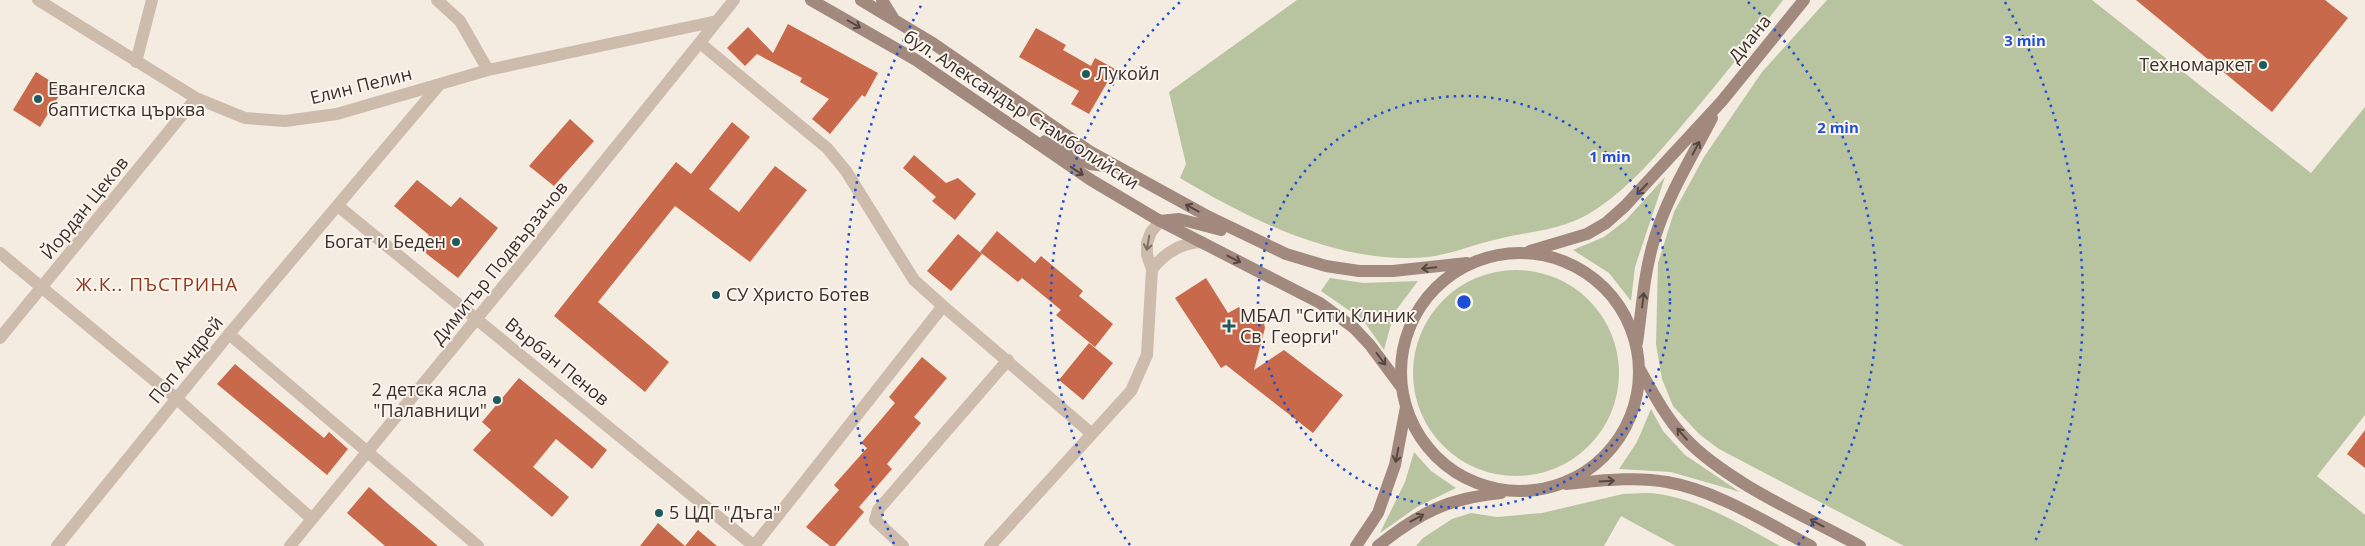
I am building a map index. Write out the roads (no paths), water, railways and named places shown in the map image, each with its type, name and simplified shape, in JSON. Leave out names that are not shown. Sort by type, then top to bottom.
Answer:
[{"type":"main road","name":"бул. Александър Стамболийски","points":[[811,0],[916,60],[984,106],[1042,149],[1091,180],[1160,220],[1311,299],[1337,316],[1354,328],[1370,345],[1402,388]]},
{"type":"main road","name":"бул. Александър Стамболийски","points":[[861,0],[934,44],[1050,125],[1120,168],[1254,240],[1286,254],[1326,266],[1359,271],[1430,268],[1477,261]]},
{"type":"main road","points":[[882,0],[894,20]]},
{"type":"main road","name":"Диана","points":[[1722,101],[1804,0]]},
{"type":"main road","points":[[1518,491],[1488,487],[1468,479],[1448,467],[1418,434],[1406,407],[1401,372],[1405,341],[1417,311],[1437,286],[1462,268],[1477,261],[1570,241],[1606,223],[1657,173],[1722,101]]},
{"type":"main road","points":[[1636,348],[1645,280],[1656,235],[1682,175],[1722,101]]},
{"type":"main road","points":[[984,106],[1076,158],[1090,164],[1120,168]]},
{"type":"main road","points":[[1160,220],[1189,221],[1254,240]]},
{"type":"main road","points":[[1520,253],[1552,258],[1567,263],[1595,280],[1607,291],[1625,318],[1636,348],[1639,367],[1633,408],[1614,445],[1595,465],[1559,485]]},
{"type":"main road","points":[[1639,367],[1671,422],[1696,450],[1738,479],[1860,546]]},
{"type":"main road","points":[[1356,546],[1381,504],[1395,465],[1406,407]]},
{"type":"main road","points":[[1378,546],[1412,520],[1446,503],[1468,496],[1605,481],[1666,481],[1724,501],[1810,546]]},
{"type":"street","name":"Елин Пелин","points":[[38,0],[196,98],[245,118],[285,121],[337,114],[488,70],[718,21]]},
{"type":"street","points":[[136,62],[152,0]]},
{"type":"street","points":[[437,0],[460,21],[488,70]]},
{"type":"street","name":"Димитър Подвързачов","points":[[290,546],[477,319],[734,0]]},
{"type":"street","points":[[700,44],[827,148],[846,171],[914,280],[1092,434]]},
{"type":"street","name":"Поп Андрей","points":[[58,546],[229,334],[440,84]]},
{"type":"street","name":"Йордан Цеков","points":[[0,338],[42,289],[196,98]]},
{"type":"street","name":"Върбан Пенов","points":[[338,206],[754,546]]},
{"type":"street","points":[[998,543],[1092,434],[1131,392],[1147,355],[1152,269],[1147,255],[1146,243],[1160,220]]},
{"type":"street","points":[[1152,269],[1160,259],[1177,248],[1186,244],[1201,242]]},
{"type":"street","points":[[0,253],[177,399],[312,519]]},
{"type":"street","points":[[754,546],[943,306]]},
{"type":"street","points":[[229,334],[478,546]]},
{"type":"street","points":[[903,546],[875,520],[878,510],[1008,360]]},
{"type":"place","name":"Техномаркет","points":[[2263,65]]},
{"type":"place","name":"Лукойл","points":[[1086,74]]},
{"type":"place","name":"Евангелска баптистка църква","points":[[38,99]]},
{"type":"place","name":"Богат и Беден","points":[[456,242]]},
{"type":"place","name":"СУ Христо Ботев","points":[[716,295]]},
{"type":"place","name":"МБАЛ \"Сити Клиник Св. Георги\"","points":[[1229,326]]},
{"type":"place","name":"2 детска ясла \"Палавници\"","points":[[497,400]]},
{"type":"place","name":"5 ЦДГ \"Дъга\"","points":[[659,513]]},
{"type":"district","name":"Ж.К.. ПЪСТРИНА","points":[[157,284]]}]
